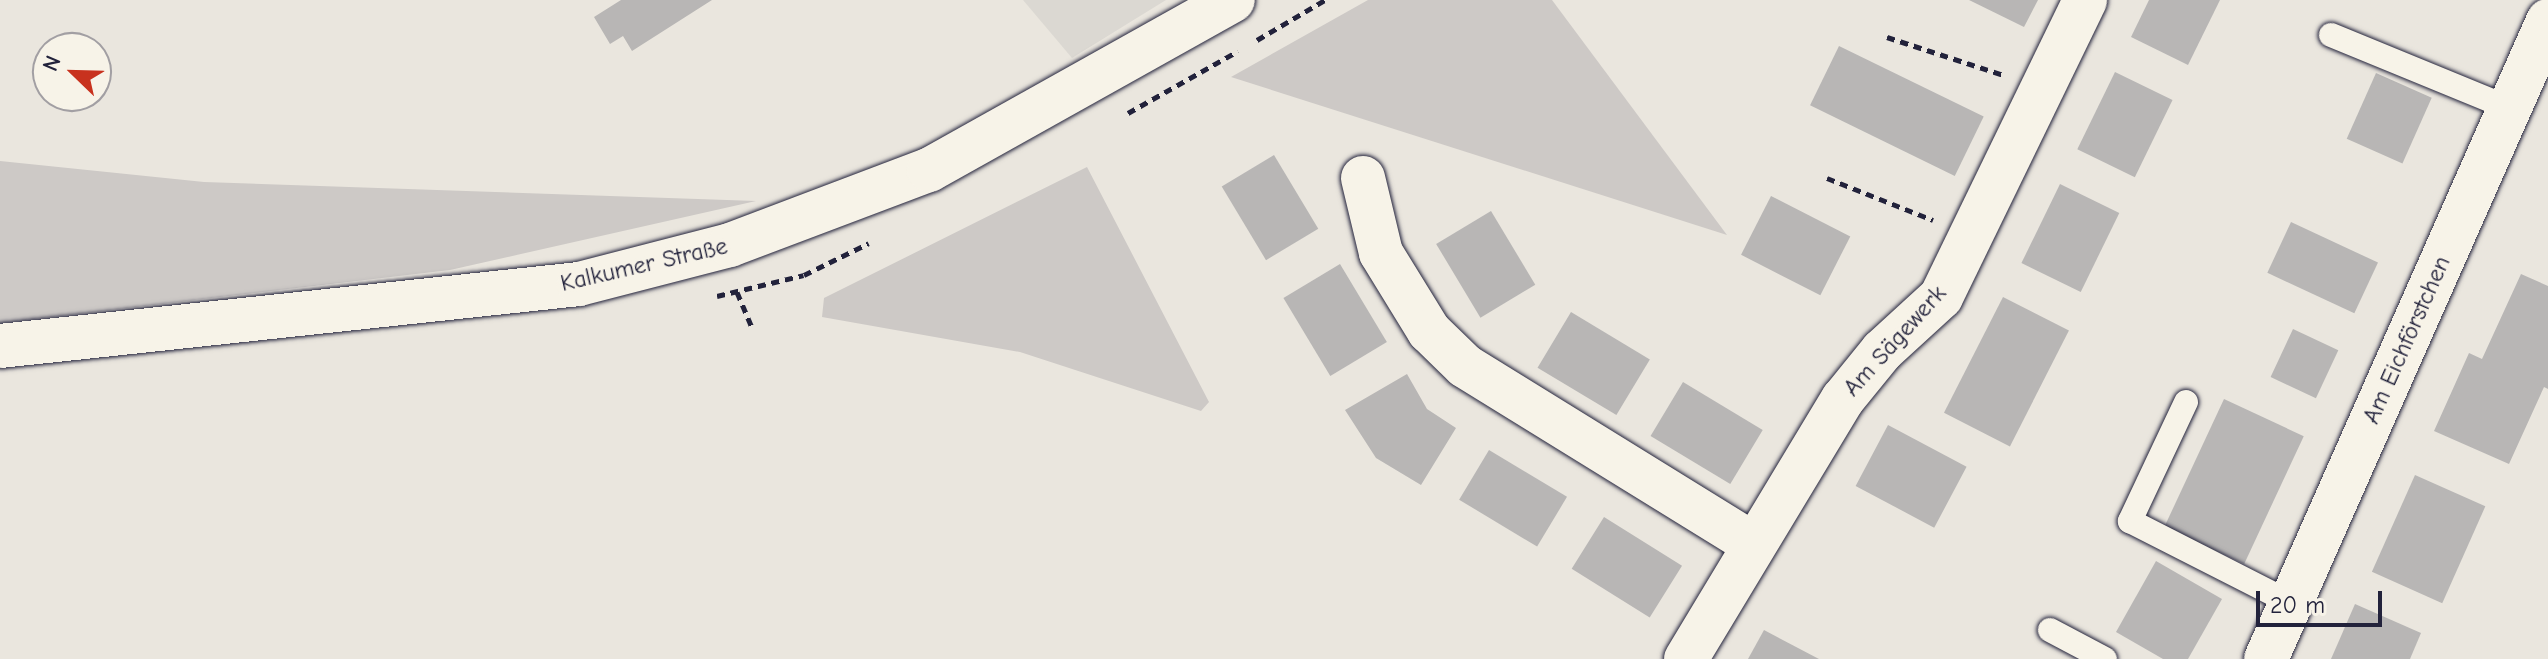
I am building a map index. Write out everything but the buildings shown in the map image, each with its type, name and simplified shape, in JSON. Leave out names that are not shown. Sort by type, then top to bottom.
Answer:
[{"type":"street","name":"Kalkumer Straße","points":[[0,346],[579,284],[730,245],[929,170],[1233,0]]},
{"type":"street","name":"Am Sägewerk","points":[[1686,659],[1843,399],[1882,351],[1941,297],[2085,0]]},
{"type":"street","name":"Am Eichförstchen","points":[[2266,659],[2548,21]]},
{"type":"street","points":[[1363,178],[1381,253],[1429,331],[1465,366],[1753,544]]},
{"type":"lane","points":[[2331,35],[2509,108]]},
{"type":"lane","points":[[2186,402],[2130,521],[2291,603]]},
{"type":"lane","points":[[2050,630],[2105,659]]},
{"type":"path","points":[[1887,37],[2042,88]]},
{"type":"path","points":[[1827,178],[1971,235]]},
{"type":"shaded area","points":[[1023,0],[1166,0],[1072,58]]},
{"type":"shaded area","points":[[1368,0],[1552,0],[1727,235],[1231,77]]},
{"type":"shaded area","points":[[0,161],[204,182],[756,201],[450,270],[0,323]]},
{"type":"shaded area","points":[[1087,167],[1209,402],[1201,411],[1020,352],[822,317],[824,298]]}]
